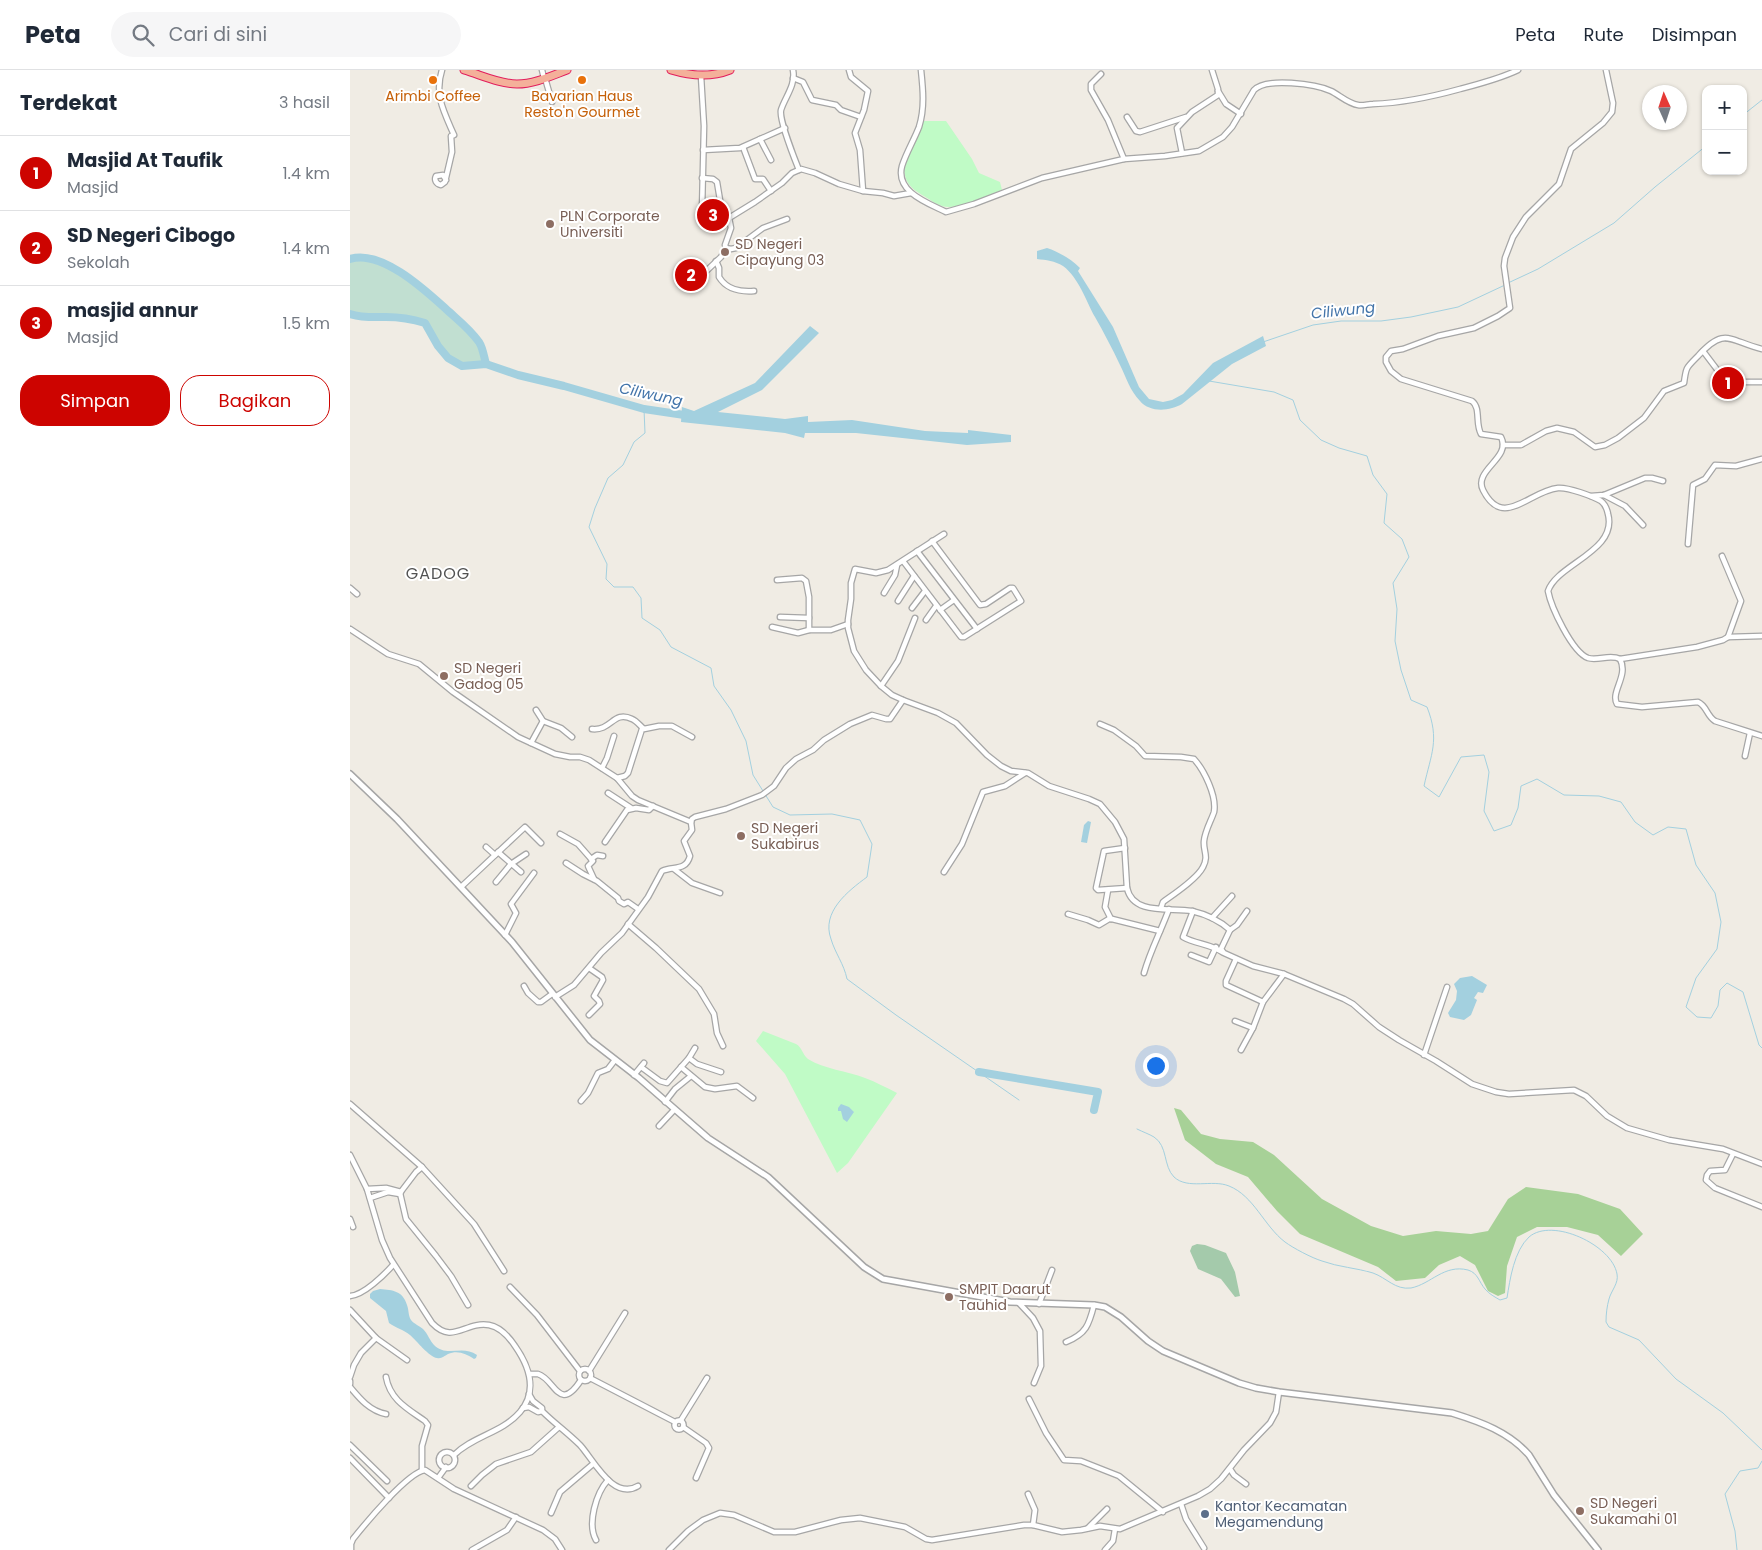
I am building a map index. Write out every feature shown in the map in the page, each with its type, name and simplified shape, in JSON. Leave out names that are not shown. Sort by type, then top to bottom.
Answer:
[{"type":"highway","points":[[464,70],[517,84],[528,83],[567,70]]},
{"type":"highway","points":[[671,70],[701,76],[730,70]]},
{"type":"street","points":[[442,70],[438,82],[439,94],[444,113],[454,135],[451,136],[452,152],[446,180]]},
{"type":"street","points":[[542,70],[552,102]]},
{"type":"street","points":[[793,70],[794,78],[781,111],[788,143],[799,170]]},
{"type":"street","points":[[849,70],[851,77],[868,91],[855,132],[862,164],[864,191]]},
{"type":"street","points":[[921,70],[923,90],[919,127],[901,171],[903,181],[911,193],[946,212],[974,204],[1042,178],[1124,159],[1199,151],[1210,146],[1232,128],[1257,87],[1274,82],[1316,86],[1329,90],[1358,105],[1383,104],[1415,101],[1435,96],[1495,79],[1518,70]]},
{"type":"street","points":[[1212,70],[1221,98],[1226,104],[1241,114]]},
{"type":"street","points":[[1606,70],[1613,103],[1612,112],[1599,127],[1573,147],[1559,184],[1520,224],[1505,258],[1505,274],[1510,308],[1474,328],[1438,336],[1403,349],[1394,350],[1388,354],[1386,359],[1391,371],[1401,379],[1474,402],[1480,432],[1485,435],[1501,437],[1503,445],[1500,455],[1485,474],[1481,483],[1487,497],[1495,507],[1513,507],[1545,492],[1559,488],[1570,489],[1600,501],[1606,506],[1609,520],[1606,533],[1596,547],[1548,589],[1548,593],[1568,636],[1580,654],[1595,659],[1613,657],[1620,659],[1697,647],[1728,637],[1762,636]]},
{"type":"street","points":[[1101,74],[1091,84],[1091,90],[1108,120],[1124,159]]},
{"type":"street","points":[[701,76],[704,126],[702,210]]},
{"type":"street","points":[[794,78],[803,82],[812,100],[836,105],[841,110],[861,118]]},
{"type":"street","points":[[1182,154],[1176,130],[1194,110],[1214,99],[1218,95],[1218,89]]},
{"type":"street","points":[[1127,117],[1136,130],[1140,132],[1187,116]]},
{"type":"street","points":[[703,150],[724,150],[743,147],[785,128]]},
{"type":"street","points":[[760,139],[771,160]]},
{"type":"street","points":[[743,147],[755,179],[763,179],[771,191]]},
{"type":"street","points":[[729,218],[799,170],[815,173],[839,184],[864,191],[894,196],[911,193]]},
{"type":"street","points":[[701,276],[726,248],[731,228],[729,218],[725,216],[722,210],[716,182],[713,179],[702,178]]},
{"type":"street","points":[[726,248],[736,248],[762,228],[787,219]]},
{"type":"street","points":[[716,261],[719,268],[719,278],[727,286],[742,292],[754,291]]},
{"type":"street","points":[[1503,445],[1520,445],[1546,431],[1557,428],[1574,432],[1595,447],[1605,445],[1644,418],[1664,391],[1683,384],[1685,370],[1713,341],[1724,338],[1762,349]]},
{"type":"street","points":[[1703,351],[1725,380]]},
{"type":"street","points":[[1732,382],[1762,382]]},
{"type":"street","points":[[1688,544],[1693,485],[1705,479],[1715,466],[1736,466],[1762,459]]},
{"type":"street","points":[[1590,497],[1604,495],[1642,479],[1652,478],[1663,481]]},
{"type":"street","points":[[1604,495],[1625,506],[1643,526]]},
{"type":"street","points":[[944,534],[882,573],[855,569],[851,583],[848,624],[850,640],[856,655],[866,670],[881,686],[903,700],[950,719],[961,727],[995,762],[1012,771],[1026,773],[1049,786],[1089,798],[1100,804],[1124,836],[1127,888],[1129,895],[1140,905],[1148,908],[1193,911],[1212,918],[1230,930]]},
{"type":"street","points":[[903,560],[959,637],[964,637],[1021,601],[1013,588],[1010,588],[986,604],[980,605],[932,541]]},
{"type":"street","points":[[917,551],[977,629]]},
{"type":"street","points":[[1722,556],[1741,601],[1728,637]]},
{"type":"street","points":[[884,593],[895,574],[897,565]]},
{"type":"street","points":[[898,601],[914,576]]},
{"type":"street","points":[[777,580],[801,578],[805,580],[809,597],[809,630]]},
{"type":"street","points":[[350,588],[356,594]]},
{"type":"street","points":[[912,608],[925,590]]},
{"type":"street","points":[[926,620],[938,608],[954,600]]},
{"type":"street","points":[[780,617],[809,618]]},
{"type":"street","points":[[881,686],[898,661],[915,618]]},
{"type":"street","points":[[772,627],[786,629],[795,633],[809,630],[832,630],[848,624]]},
{"type":"street","points":[[350,629],[388,654],[419,664],[453,692],[518,737],[560,756],[586,758],[617,778],[632,796],[691,822]]},
{"type":"street","points":[[1620,659],[1623,671],[1615,697],[1617,704],[1642,707],[1698,702],[1704,706],[1709,717],[1715,721],[1762,736]]},
{"type":"street","points":[[524,986],[528,993],[538,1002],[541,1002],[574,985],[628,924],[648,897],[662,871],[686,865],[690,854],[684,841],[692,830],[692,819],[726,809],[762,795],[771,789],[786,768],[799,756],[813,750],[824,740],[850,724],[872,715],[890,719],[903,700]]},
{"type":"street","points":[[536,710],[543,721],[561,728],[572,737]]},
{"type":"street","points":[[592,730],[602,729],[619,717],[632,719],[642,728],[647,729],[659,726],[672,726],[692,737]]},
{"type":"street","points":[[531,743],[543,721]]},
{"type":"street","points":[[1100,724],[1114,730],[1136,746],[1145,756],[1194,759],[1203,772],[1210,789],[1214,806],[1205,839],[1207,856],[1204,864],[1201,870],[1179,892],[1163,902],[1161,908]]},
{"type":"street","points":[[617,778],[628,773],[642,728]]},
{"type":"street","points":[[1745,756],[1750,732]]},
{"type":"street","points":[[602,768],[614,736]]},
{"type":"street","points":[[944,872],[962,844],[983,792],[1005,786],[1026,773]]},
{"type":"street","points":[[350,774],[397,820],[505,935],[590,1040],[718,1145],[768,1177],[864,1267],[883,1279],[1019,1303],[1094,1305],[1105,1308],[1121,1317],[1148,1341],[1163,1351],[1239,1383],[1279,1392],[1452,1413],[1476,1421],[1498,1430],[1530,1455],[1554,1495],[1598,1550]]},
{"type":"street","points":[[608,793],[631,808],[650,810],[653,806]]},
{"type":"street","points":[[605,842],[626,812],[631,808]]},
{"type":"street","points":[[461,887],[525,827],[541,843]]},
{"type":"street","points":[[560,834],[578,844],[591,859],[593,862],[588,866],[594,879]]},
{"type":"street","points":[[486,846],[520,872]]},
{"type":"street","points":[[1125,848],[1103,852],[1096,888],[1098,890],[1127,888]]},
{"type":"street","points":[[496,882],[511,864],[526,854]]},
{"type":"street","points":[[591,859],[597,855],[603,856]]},
{"type":"street","points":[[566,863],[594,879],[618,898],[619,902],[624,904],[628,902],[638,909]]},
{"type":"street","points":[[674,869],[692,882],[720,893]]},
{"type":"street","points":[[505,935],[516,913],[511,904],[534,874]]},
{"type":"street","points":[[1108,890],[1105,907],[1111,919]]},
{"type":"street","points":[[1212,918],[1232,896]]},
{"type":"street","points":[[1144,973],[1149,955],[1169,908]]},
{"type":"street","points":[[1193,911],[1183,938],[1200,945],[1216,947],[1236,959],[1253,966],[1284,974],[1348,1002],[1379,1027],[1472,1084],[1488,1090],[1509,1094],[1574,1090],[1586,1096],[1607,1116],[1621,1126],[1669,1140],[1723,1149],[1762,1164]]},
{"type":"street","points":[[1222,952],[1222,947],[1230,930],[1237,925],[1247,911]]},
{"type":"street","points":[[1068,914],[1088,920],[1099,926],[1111,919],[1160,931]]},
{"type":"street","points":[[628,924],[699,989],[714,1014],[717,1033],[723,1046]]},
{"type":"street","points":[[1192,956],[1209,962],[1216,947]]},
{"type":"street","points":[[1236,959],[1226,985],[1263,1002]]},
{"type":"street","points":[[589,968],[602,977],[603,980],[594,995],[600,1004],[589,1014]]},
{"type":"street","points":[[1241,1050],[1253,1028],[1263,1002],[1284,974]]},
{"type":"street","points":[[1424,1055],[1446,988]]},
{"type":"street","points":[[1235,1021],[1253,1028]]},
{"type":"street","points":[[634,1075],[643,1065],[666,1083],[689,1058],[695,1048]]},
{"type":"street","points":[[689,1058],[697,1064],[721,1072]]},
{"type":"street","points":[[581,1101],[588,1093],[598,1073],[608,1069],[615,1060]]},
{"type":"street","points":[[681,1067],[707,1088],[739,1087],[753,1098]]},
{"type":"street","points":[[665,1102],[691,1076]]},
{"type":"street","points":[[350,1104],[422,1167],[474,1224],[504,1271]]},
{"type":"street","points":[[659,1126],[674,1110]]},
{"type":"street","points":[[1733,1154],[1725,1170],[1710,1171],[1706,1180],[1715,1188],[1762,1208]]},
{"type":"street","points":[[350,1155],[367,1189],[382,1240],[393,1265],[436,1327],[448,1333],[481,1325],[488,1325],[500,1330],[517,1349],[530,1374],[531,1387],[524,1408],[505,1426],[467,1443],[454,1455],[454,1463],[446,1467],[438,1478]]},
{"type":"street","points":[[422,1167],[416,1172],[401,1193],[406,1219],[441,1262],[468,1305]]},
{"type":"street","points":[[367,1189],[383,1187],[401,1193]]},
{"type":"street","points":[[370,1198],[388,1192],[401,1193]]},
{"type":"street","points":[[350,1219],[353,1227]]},
{"type":"street","points":[[350,1296],[364,1291],[393,1265]]},
{"type":"street","points":[[1038,1304],[1052,1270]]},
{"type":"street","points":[[510,1287],[537,1315],[580,1371],[581,1380]]},
{"type":"street","points":[[1019,1303],[1033,1318],[1040,1331],[1041,1366],[1034,1383]]},
{"type":"street","points":[[1066,1342],[1083,1332],[1089,1322],[1094,1305]]},
{"type":"street","points":[[350,1310],[376,1338],[408,1360]]},
{"type":"street","points":[[590,1378],[589,1371],[625,1312]]},
{"type":"street","points":[[350,1377],[361,1353],[376,1338]]},
{"type":"street","points":[[580,1371],[583,1369],[589,1371]]},
{"type":"street","points":[[530,1374],[538,1374],[556,1391],[563,1394],[569,1393],[581,1380]]},
{"type":"street","points":[[386,1378],[388,1388],[396,1400],[428,1425],[422,1446],[422,1470]]},
{"type":"street","points":[[581,1380],[587,1381],[590,1378]]},
{"type":"street","points":[[590,1378],[675,1422],[681,1420],[707,1378]]},
{"type":"street","points":[[350,1384],[369,1407],[386,1414]]},
{"type":"street","points":[[669,1550],[699,1522],[720,1513],[734,1515],[774,1532],[795,1532],[842,1520],[860,1518],[905,1527],[926,1539],[934,1540],[1019,1525],[1033,1525],[1062,1532],[1103,1526],[1115,1529],[1122,1528],[1148,1516],[1163,1512],[1210,1489],[1270,1423],[1276,1412],[1279,1392]]},
{"type":"street","points":[[529,1394],[533,1401],[542,1408],[542,1411],[585,1450],[608,1480],[621,1488],[634,1489],[638,1486]]},
{"type":"street","points":[[1029,1399],[1037,1417],[1064,1460],[1081,1461],[1119,1476],[1163,1512]]},
{"type":"street","points":[[524,1408],[529,1407],[538,1412],[542,1411]]},
{"type":"street","points":[[681,1420],[684,1423],[683,1427]]},
{"type":"street","points":[[675,1422],[677,1429],[683,1427]]},
{"type":"street","points":[[471,1486],[482,1474],[496,1464],[531,1452],[559,1427]]},
{"type":"street","points":[[683,1427],[706,1443],[709,1448],[696,1478]]},
{"type":"street","points":[[350,1445],[387,1481]]},
{"type":"street","points":[[432,1473],[440,1464],[439,1460],[442,1454],[448,1452],[454,1455]]},
{"type":"street","points":[[350,1458],[389,1498]]},
{"type":"street","points":[[440,1464],[446,1467]]},
{"type":"street","points":[[551,1513],[560,1492],[594,1464]]},
{"type":"street","points":[[1230,1469],[1234,1476],[1246,1484]]},
{"type":"street","points":[[351,1550],[353,1539],[389,1498],[416,1473],[422,1470],[432,1473],[454,1489],[547,1532],[555,1539],[562,1550]]},
{"type":"street","points":[[596,1540],[594,1536],[593,1510],[602,1486],[608,1480]]},
{"type":"street","points":[[1028,1494],[1036,1510],[1033,1525]]},
{"type":"street","points":[[1181,1504],[1183,1514],[1204,1548]]},
{"type":"street","points":[[1087,1528],[1107,1509]]},
{"type":"street","points":[[472,1550],[507,1530],[516,1517]]},
{"type":"street","points":[[1105,1550],[1113,1540],[1115,1529]]},
{"type":"green space","points":[[923,121],[946,121],[972,159],[979,173],[1000,182],[1002,190],[972,202],[948,207],[937,204],[914,190],[908,184],[904,167]]},
{"type":"green space","points":[[350,259],[374,259],[413,280],[430,293],[465,324],[480,344],[486,364],[462,366],[449,359],[425,323],[410,319],[363,317],[350,314]]},
{"type":"green space","points":[[763,1031],[796,1044],[808,1059],[814,1062],[828,1068],[865,1078],[897,1093],[848,1163],[837,1173],[785,1074],[756,1041]]},
{"type":"green space","points":[[1174,1108],[1181,1110],[1201,1134],[1220,1139],[1253,1142],[1274,1155],[1322,1199],[1371,1226],[1403,1236],[1436,1231],[1471,1234],[1488,1231],[1508,1199],[1526,1187],[1578,1194],[1620,1209],[1643,1234],[1621,1256],[1598,1235],[1567,1227],[1537,1227],[1517,1237],[1507,1266],[1505,1293],[1498,1296],[1488,1291],[1475,1265],[1460,1256],[1439,1265],[1425,1278],[1396,1281],[1378,1267],[1300,1234],[1248,1177],[1216,1164],[1185,1140]]},
{"type":"green space","points":[[1197,1244],[1226,1253],[1235,1272],[1240,1296],[1235,1297],[1221,1279],[1198,1269],[1190,1251],[1192,1246]]},
{"type":"water","points":[[1047,248],[1065,256],[1080,268],[1078,271],[1113,327],[1139,387],[1149,399],[1163,402],[1183,394],[1213,363],[1263,336],[1266,346],[1232,364],[1182,404],[1160,410],[1149,408],[1140,401],[1131,388],[1082,290],[1069,271],[1060,264],[1037,259],[1037,251]]},
{"type":"water","points":[[810,326],[819,333],[762,390],[718,412],[785,419],[808,416],[808,422],[852,420],[925,431],[968,433],[968,430],[1011,435],[1011,442],[967,445],[856,433],[805,433],[804,438],[785,433],[681,422],[682,407],[694,411],[755,383]]},
{"type":"water","points":[[1088,821],[1091,822],[1087,843],[1081,842],[1084,825]]},
{"type":"water","points":[[1472,976],[1487,985],[1483,993],[1478,992],[1474,998],[1477,1000],[1471,1015],[1464,1020],[1450,1017],[1448,1013],[1456,1000],[1457,991],[1454,984],[1460,978]]},
{"type":"water","points":[[841,1104],[849,1107],[854,1112],[847,1122],[843,1119],[841,1111],[838,1111]]},
{"type":"water","points":[[380,1289],[393,1291],[403,1297],[411,1320],[423,1329],[439,1349],[471,1352],[477,1355],[476,1358],[474,1359],[459,1353],[448,1354],[440,1358],[430,1355],[410,1335],[389,1323],[386,1311],[370,1298],[370,1294],[373,1291]]},
{"type":"waterway","name":"Ciliwung","points":[[1747,112],[1762,100]]},
{"type":"waterway","name":"Ciliwung","points":[[1508,283],[1538,269],[1614,223],[1702,149]]},
{"type":"waterway","name":"Ciliwung","points":[[350,259],[362,257],[375,260],[388,265],[415,282],[472,333],[480,344],[486,364]]},
{"type":"waterway","name":"Ciliwung","points":[[1263,342],[1313,325],[1341,321],[1381,321],[1458,307],[1505,285]]},
{"type":"waterway","name":"Ciliwung","points":[[350,314],[363,317],[411,319],[425,323],[438,346],[448,358],[462,366],[486,364],[518,375],[644,409],[691,416]]},
{"type":"waterway","points":[[1209,381],[1274,392],[1293,400],[1300,420],[1321,440],[1339,448],[1367,456],[1373,475],[1387,494],[1384,523],[1402,539],[1409,557],[1393,583],[1397,609],[1395,641],[1401,670],[1411,700],[1427,707],[1431,719],[1434,738],[1424,786],[1439,797],[1461,757],[1484,755],[1489,772],[1484,811],[1494,831],[1511,825],[1518,808],[1521,786],[1537,779],[1564,795],[1599,796],[1621,802],[1635,822],[1653,835],[1668,827],[1686,829],[1696,865],[1715,893],[1721,922],[1717,949],[1696,978],[1686,1007],[1697,1017],[1711,1018],[1718,1006],[1720,990],[1727,983],[1743,992],[1759,1045],[1762,1048]]},
{"type":"waterway","points":[[644,409],[645,433],[634,442],[623,465],[608,478],[589,527],[607,564],[606,579],[614,587],[633,587],[641,598],[642,618],[660,630],[671,647],[711,668],[714,686],[731,710],[746,741],[753,775],[773,807],[790,815],[832,814],[860,820],[872,844],[867,877],[838,903],[833,911],[829,929],[831,939],[847,979],[1019,1100]]},
{"type":"waterway","points":[[979,1072],[1098,1092],[1094,1110]]},
{"type":"waterway","points":[[1137,1129],[1158,1141],[1164,1151],[1168,1167],[1174,1177],[1180,1181],[1193,1184],[1215,1183],[1229,1186],[1245,1197],[1271,1228],[1293,1247],[1313,1258],[1328,1263],[1373,1273],[1400,1287],[1411,1288],[1418,1286],[1452,1270],[1468,1270],[1474,1273],[1487,1291],[1500,1300],[1507,1298],[1516,1257],[1529,1237],[1539,1232],[1552,1230],[1580,1237],[1604,1253],[1613,1263],[1617,1274],[1617,1281],[1607,1307],[1606,1322],[1609,1327],[1639,1340],[1676,1379],[1723,1413],[1762,1450]]},
{"type":"waterway","points":[[1737,1550],[1735,1531],[1725,1494],[1740,1471],[1758,1468],[1762,1461]]},
{"type":"place","name":"Arimbi Coffee","points":[[433,80]]},
{"type":"place","name":"Bavarian Haus Resto'n Gourmet","points":[[582,80]]},
{"type":"place","name":"masjid annur","points":[[713,215]]},
{"type":"place","name":"PLN Corporate Universiti","points":[[550,224]]},
{"type":"place","name":"SD Negeri Cipayung 03","points":[[725,252]]},
{"type":"place","name":"SD Negeri Cibogo","points":[[691,275]]},
{"type":"place","name":"Masjid At Taufik","points":[[1728,383]]},
{"type":"place","name":"SD Negeri Gadog 05","points":[[444,676]]},
{"type":"place","name":"SD Negeri Sukabirus","points":[[741,836]]},
{"type":"place","name":"SMPIT Daarut Tauhid","points":[[949,1297]]},
{"type":"place","name":"SD Negeri Sukamahi 01","points":[[1580,1511]]},
{"type":"place","name":"Kantor Kecamatan Megamendung","points":[[1205,1514]]},
{"type":"district","name":"GADOG","points":[[438,573]]}]
